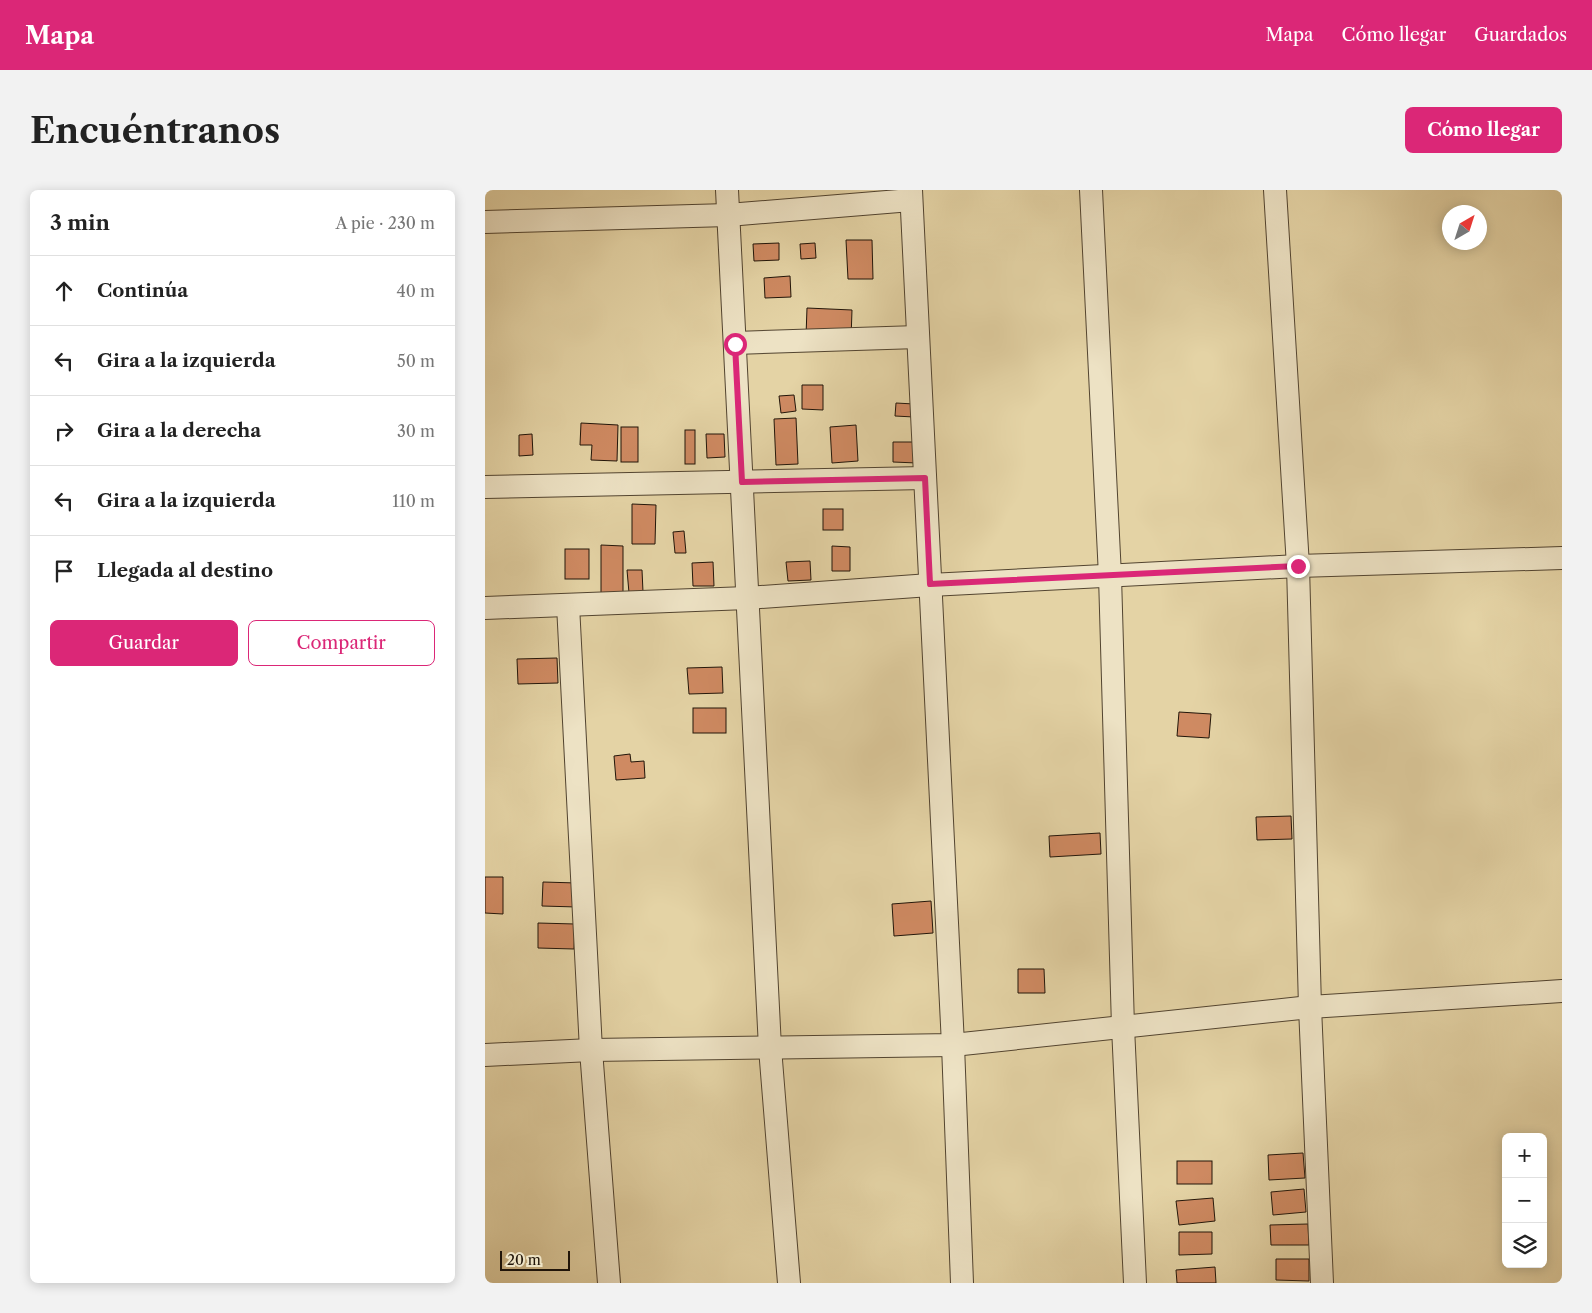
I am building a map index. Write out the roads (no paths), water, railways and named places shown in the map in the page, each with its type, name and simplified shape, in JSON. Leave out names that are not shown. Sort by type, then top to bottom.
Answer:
[{"type":"street","points":[[727,190],[771,1048],[789,1283]]},
{"type":"street","points":[[1091,190],[1110,576],[1123,1027],[1135,1283]]},
{"type":"street","points":[[1275,190],[1298,566],[1310,1007],[1322,1283]]},
{"type":"street","points":[[485,222],[728,214],[911,195],[953,1045],[961,1283]]},
{"type":"street","points":[[735,344],[918,337]]},
{"type":"street","points":[[485,487],[925,478]]},
{"type":"street","points":[[485,608],[747,598],[930,584],[1298,566],[1562,558]]},
{"type":"street","points":[[567,605],[591,1050],[609,1283]]},
{"type":"street","points":[[485,1055],[591,1050],[953,1045],[1310,1007],[1562,992]]}]
